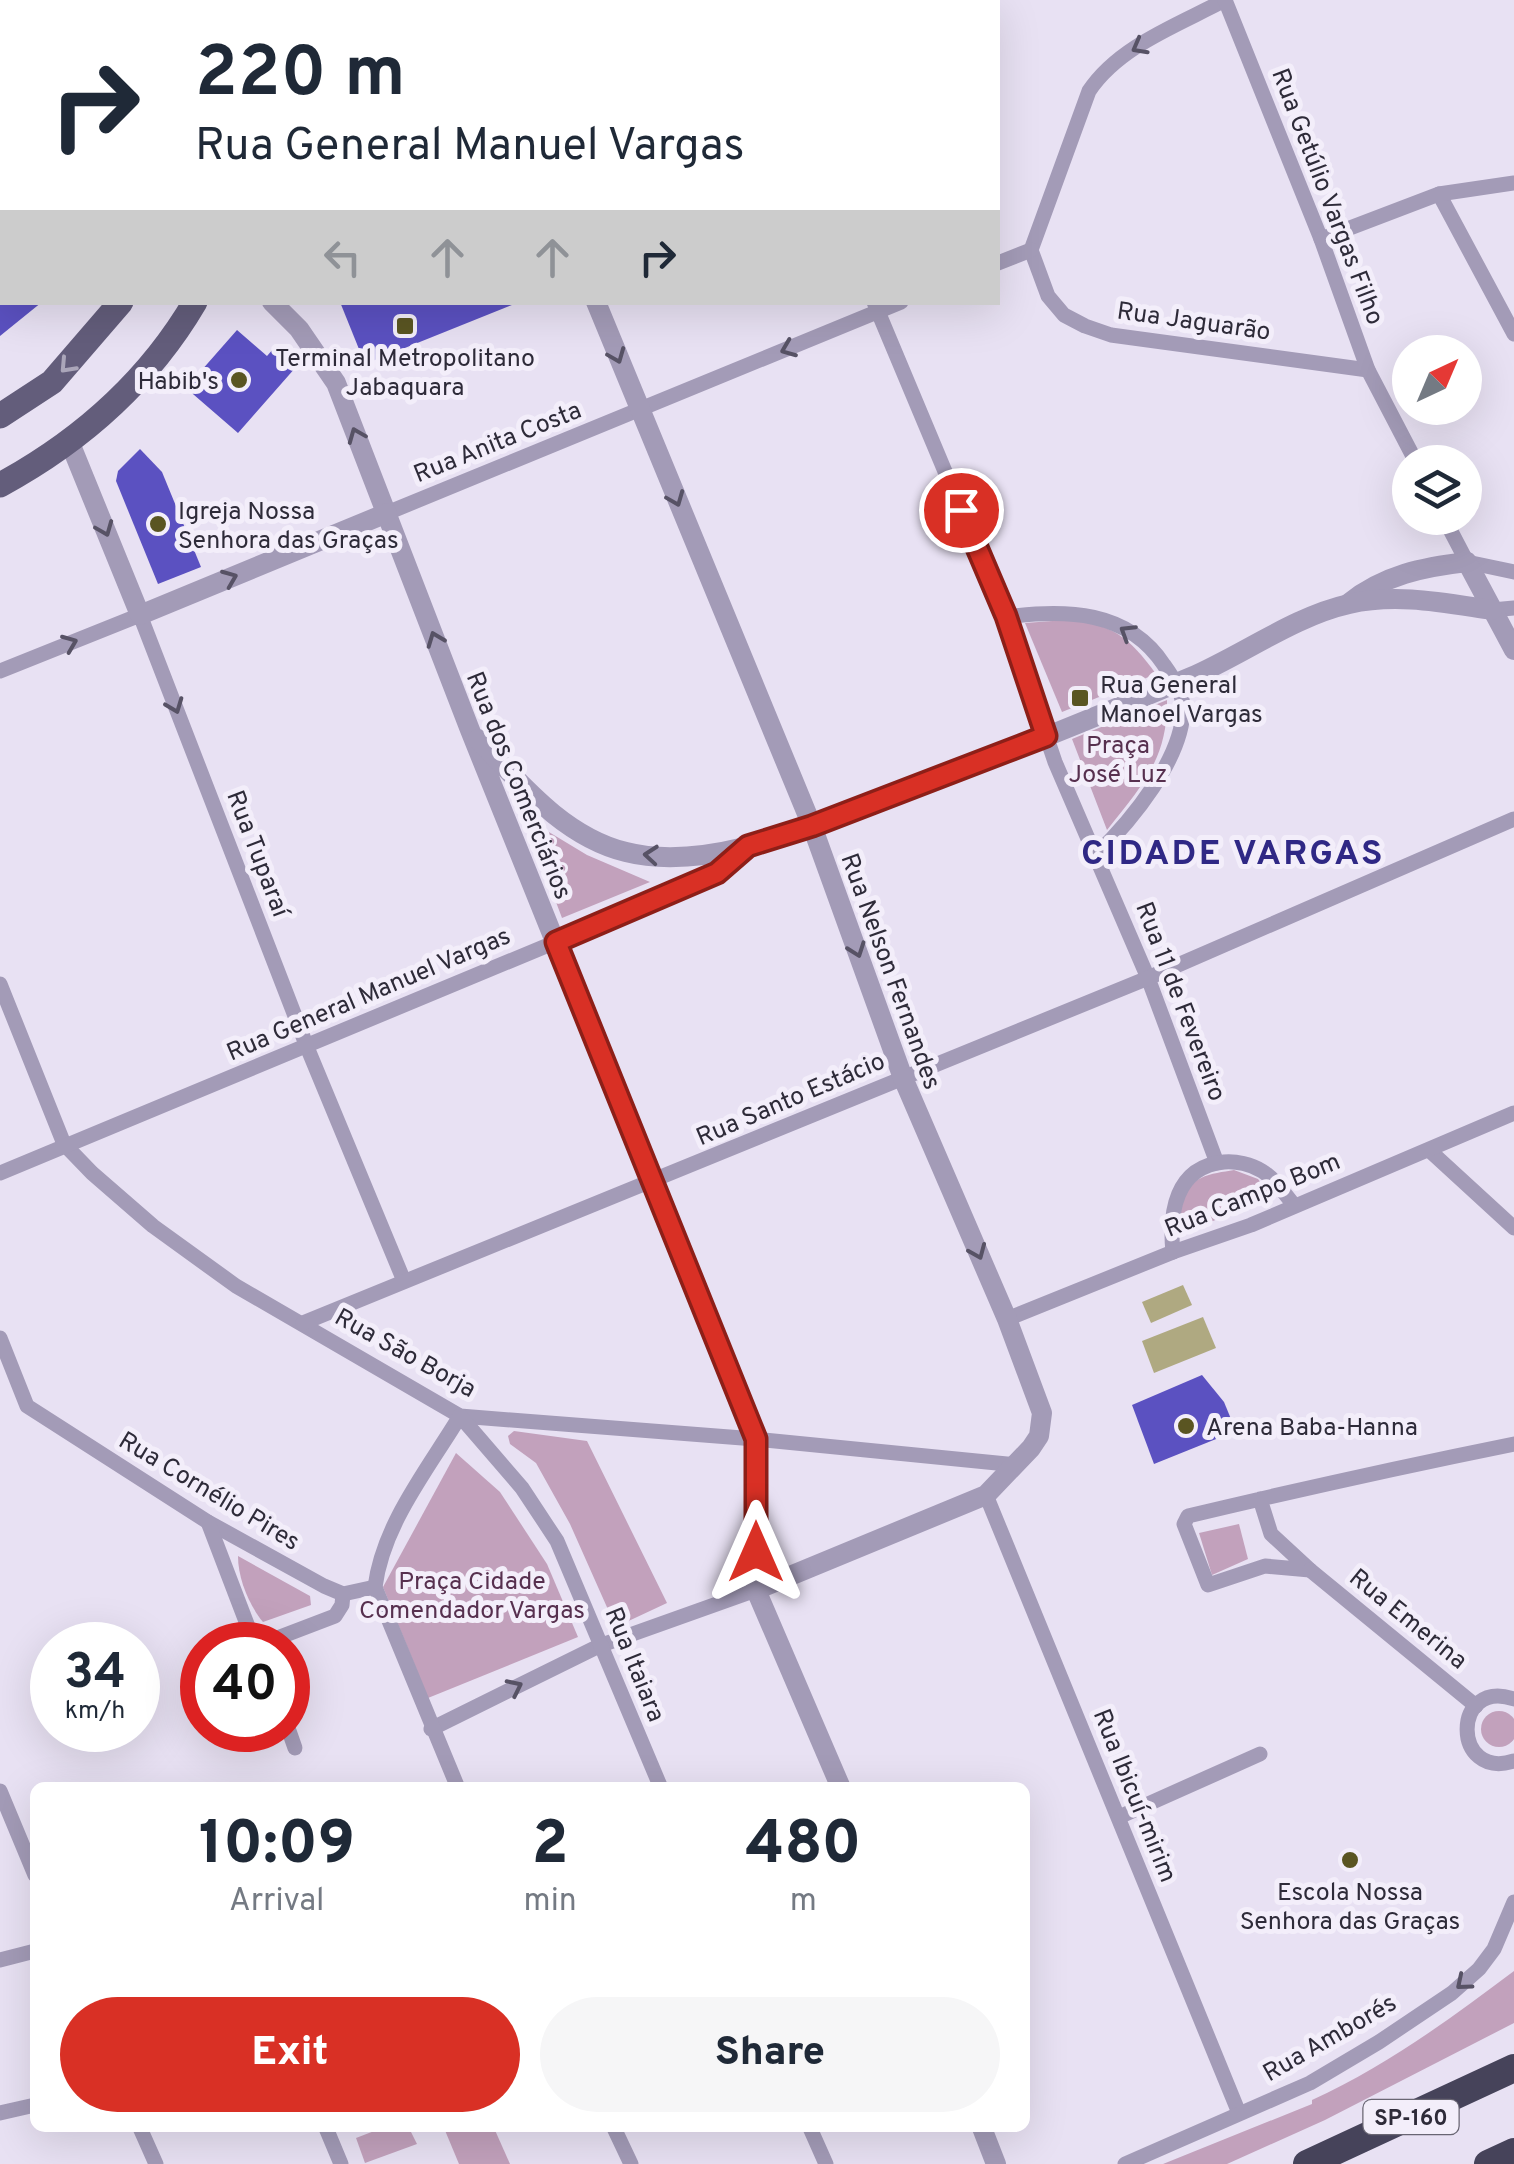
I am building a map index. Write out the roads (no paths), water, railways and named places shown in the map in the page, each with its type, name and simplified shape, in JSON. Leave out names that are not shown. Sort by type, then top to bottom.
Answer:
[{"type":"highway","name":"SP-160","points":[[1307,2164],[1514,2068]]},
{"type":"highway","points":[[1488,2164],[1514,2152]]},
{"type":"main road","points":[[0,416],[52,382],[118,305]]},
{"type":"main road","points":[[0,485],[70,443],[136,384],[194,305]]},
{"type":"street","name":"Rua Getúlio Vargas Filho","points":[[1225,0],[1322,239],[1368,370],[1407,445]]},
{"type":"street","points":[[1000,262],[1030,250],[1089,92],[1100,74],[1125,54],[1225,0]]},
{"type":"street","points":[[1322,239],[1439,194],[1514,183]]},
{"type":"street","points":[[1439,194],[1514,334]]},
{"type":"street","name":"Rua Jaguarão","points":[[1030,250],[1048,296],[1064,315],[1085,326],[1111,335],[1368,370]]},
{"type":"street","name":"Rua dos Comerciários","points":[[275,305],[299,329],[336,383],[470,730],[756,1439],[756,1590]]},
{"type":"street","name":"Rua Nelson Fernandes","points":[[597,305],[812,826],[903,1078],[1007,1319],[1042,1423],[1039,1436],[994,1488]]},
{"type":"street","name":"Rua Anita Costa","points":[[0,671],[639,409],[876,307]]},
{"type":"street","name":"Rua 11 de Fevereiro","points":[[876,307],[1006,616],[1046,736],[1148,978],[1217,1163]]},
{"type":"street","name":"Rua Tuparaí","points":[[70,443],[307,1047],[404,1281]]},
{"type":"street","points":[[1453,535],[1514,650]]},
{"type":"street","points":[[470,730],[534,797],[560,820],[594,840],[626,852],[660,857],[748,846],[812,826],[1176,682],[1348,604],[1391,577],[1467,562],[1514,572]]},
{"type":"street","points":[[1441,565],[1432,575],[1431,589],[1439,600],[1453,604]]},
{"type":"street","points":[[1348,604],[1397,599],[1492,610],[1514,608]]},
{"type":"street","points":[[1006,616],[1060,612],[1094,615],[1128,629],[1152,649],[1176,682],[1183,705],[1172,751],[1145,804],[1096,855]]},
{"type":"street","name":"Rua Santo Estácio","points":[[303,1323],[1148,978],[1514,819]]},
{"type":"street","name":"Rua General Manuel Vargas","points":[[0,1173],[717,873],[748,846]]},
{"type":"street","name":"Rua São Borja","points":[[0,984],[64,1144],[92,1174],[236,1286],[460,1416],[756,1439],[1017,1465]]},
{"type":"street","name":"Rua Campo Bom","points":[[1007,1319],[1173,1252],[1252,1225],[1514,1113]]},
{"type":"street","points":[[1429,1150],[1514,1228]]},
{"type":"street","points":[[1173,1252],[1170,1223],[1180,1189],[1202,1168],[1232,1162],[1264,1172],[1294,1205]]},
{"type":"street","name":"Rua Cornélio Pires","points":[[0,1338],[27,1406],[208,1522],[344,1594]]},
{"type":"street","points":[[455,1782],[375,1587],[378,1564],[393,1526],[460,1416]]},
{"type":"street","name":"Rua Itaiara","points":[[460,1416],[522,1488],[557,1541],[658,1782]]},
{"type":"street","points":[[1310,1570],[1265,1566],[1211,1585],[1205,1581],[1184,1524],[1186,1518],[1514,1444]]},
{"type":"street","points":[[431,1729],[600,1646],[756,1590],[994,1488]]},
{"type":"street","name":"Rua Ibicuí-mirim","points":[[994,1488],[1119,1817],[1240,2113]]},
{"type":"street","name":"Rua Emerina","points":[[1260,1500],[1272,1534],[1310,1570],[1476,1706]]},
{"type":"street","points":[[208,1522],[248,1622]]},
{"type":"street","points":[[310,1625],[335,1616],[344,1594],[375,1587]]},
{"type":"street","points":[[756,1590],[838,1782]]},
{"type":"street","points":[[1514,1699],[1498,1696],[1476,1706],[1466,1728],[1473,1750],[1493,1763],[1514,1760]]},
{"type":"street","points":[[1119,1817],[1260,1754]]},
{"type":"street","points":[[0,1791],[30,1864]]},
{"type":"street","name":"Rua Amborés","points":[[1126,2164],[1310,2083],[1452,1993],[1494,1949],[1514,1902]]},
{"type":"street","points":[[0,1960],[30,1952]]},
{"type":"street","points":[[0,2112],[30,2106]]},
{"type":"street","points":[[142,2132],[156,2164]]},
{"type":"street","points":[[328,2132],[341,2164]]},
{"type":"street","points":[[616,2132],[631,2164]]},
{"type":"street","points":[[812,2132],[826,2164]]},
{"type":"street","points":[[984,2132],[996,2164]]},
{"type":"place","name":"Terminal Metropolitano Jabaquara","points":[[405,326]]},
{"type":"place","name":"Habib's","points":[[239,380]]},
{"type":"place","name":"Igreja Nossa Senhora das Graças","points":[[158,524]]},
{"type":"place","name":"Rua General Manoel Vargas","points":[[1080,698]]},
{"type":"place","name":"Arena Baba-Hanna","points":[[1186,1426]]},
{"type":"place","name":"Escola Nossa Senhora das Graças","points":[[1350,1860]]},
{"type":"district","name":"CIDADE VARGAS","points":[[1233,852]]},
{"type":"park label","name":"Praça José Luz","points":[[1118,758]]},
{"type":"park label","name":"Praça Cidade Comendador Vargas","points":[[472,1594]]}]
